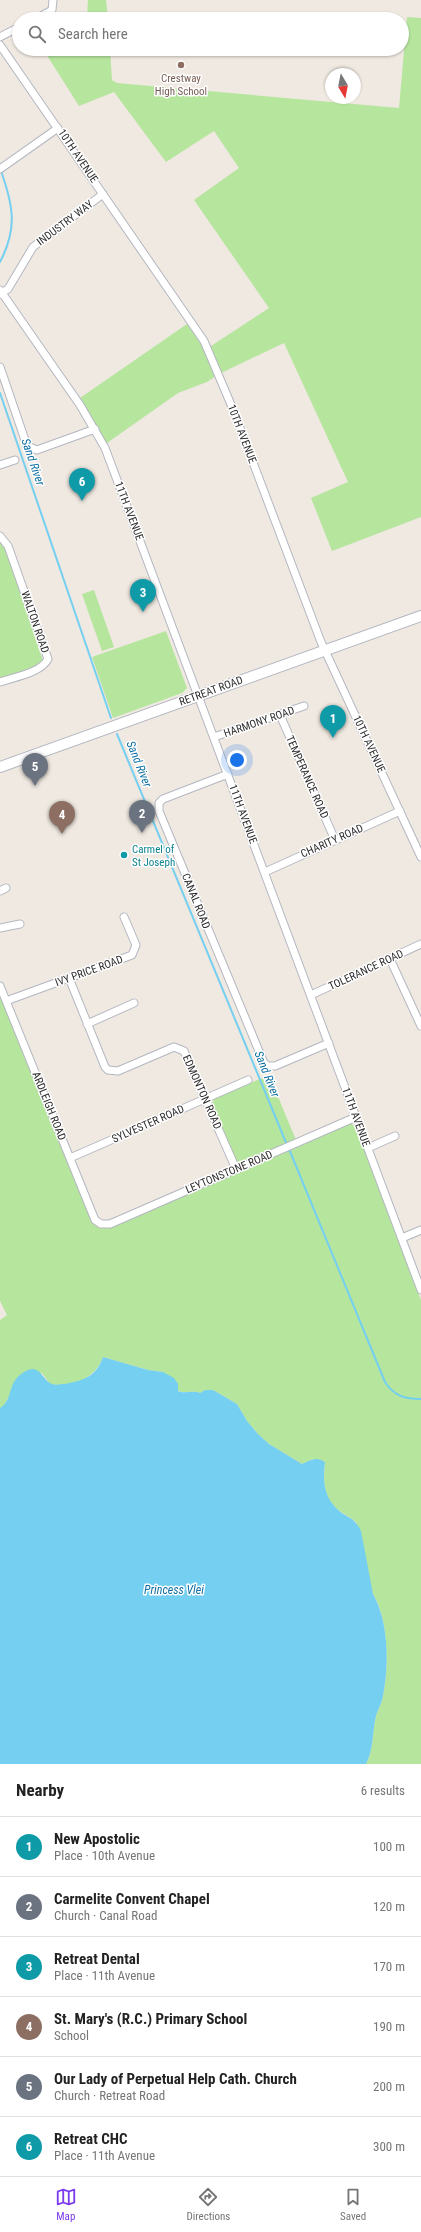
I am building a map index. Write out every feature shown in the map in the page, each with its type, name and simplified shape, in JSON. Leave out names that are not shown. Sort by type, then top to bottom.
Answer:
[{"type":"main road","name":"RETREAT ROAD","points":[[0,767],[421,616]]},
{"type":"street","points":[[48,12],[52,10],[54,0]]},
{"type":"street","points":[[0,37],[12,31]]},
{"type":"street","name":"10TH AVENUE","points":[[0,45],[195,327],[209,351],[325,650],[421,857]]},
{"type":"street","points":[[0,169],[58,128]]},
{"type":"street","name":"INDUSTRY WAY","points":[[1,292],[8,289],[33,247],[103,194]]},
{"type":"street","name":"11TH AVENUE","points":[[1,292],[95,429],[105,448],[421,1290]]},
{"type":"street","points":[[0,367],[27,446],[37,450],[95,429]]},
{"type":"street","points":[[0,465],[14,460]]},
{"type":"street","name":"WALTON ROAD","points":[[0,536],[8,546],[48,659],[45,664],[39,668],[0,682]]},
{"type":"street","name":"HARMONY ROAD","points":[[214,737],[304,706]]},
{"type":"street","name":"TEMPERANCE ROAD","points":[[280,715],[335,840]]},
{"type":"street","name":"CANAL ROAD","points":[[228,774],[163,799],[158,808],[262,1061],[268,1066],[275,1066],[329,1043]]},
{"type":"street","name":"CHARITY ROAD","points":[[265,872],[400,811]]},
{"type":"street","name":"IVY PRICE ROAD","points":[[6,1001],[130,956],[134,952],[136,945],[124,917]]},
{"type":"street","points":[[0,922],[0,928],[20,924]]},
{"type":"street","name":"TOLERANCE ROAD","points":[[311,995],[421,944]]},
{"type":"street","points":[[390,958],[421,1026]]},
{"type":"street","name":"EDMONTON ROAD","points":[[69,978],[105,1067],[110,1071],[118,1071],[172,1048],[180,1048],[185,1053],[236,1169]]},
{"type":"street","name":"ARDLEIGH ROAD","points":[[0,986],[95,1220],[101,1224]]},
{"type":"street","points":[[87,1024],[134,1003]]},
{"type":"street","name":"SYLVESTER ROAD","points":[[70,1158],[248,1080]]},
{"type":"street","name":"LEYTONSTONE ROAD","points":[[101,1224],[110,1224],[356,1117]]},
{"type":"street","points":[[368,1148],[395,1136]]},
{"type":"street","points":[[402,1238],[421,1230]]},
{"type":"green space","points":[[88,0],[106,0],[107,12],[87,12]]},
{"type":"green space","points":[[409,17],[421,18],[421,517],[332,551],[311,498],[348,482],[284,343],[219,374],[207,382],[178,393],[107,443],[80,398],[187,324],[205,350],[269,308],[194,200],[239,168],[214,131],[166,162],[114,92],[79,106],[48,56],[110,56],[112,80],[117,83],[325,101],[325,104],[354,104],[399,108],[404,56],[409,56]]},
{"type":"green space","points":[[0,540],[3,542],[43,661],[41,664],[0,679]]},
{"type":"green space","points":[[94,590],[114,647],[102,651],[82,594]]},
{"type":"green space","points":[[166,631],[187,688],[182,693],[113,718],[92,657]]},
{"type":"green space","points":[[0,994],[93,1222],[99,1228],[108,1228],[348,1124],[352,1124],[357,1129],[421,1300],[421,1764],[366,1764],[372,1746],[376,1716],[385,1684],[387,1657],[385,1630],[378,1605],[373,1594],[356,1522],[337,1509],[329,1499],[324,1481],[325,1462],[313,1459],[302,1464],[269,1444],[247,1421],[237,1404],[213,1390],[205,1390],[200,1393],[181,1392],[172,1385],[163,1372],[148,1370],[103,1357],[99,1365],[89,1376],[74,1383],[66,1385],[50,1384],[42,1373],[8,1398],[5,1405],[0,1408],[0,1320],[7,1315],[0,1301]]},
{"type":"green space","points":[[269,1075],[296,1140],[245,1162],[239,1162],[235,1159],[212,1103],[215,1098]]},
{"type":"water","name":"Princess Vlei","points":[[103,1357],[148,1370],[163,1372],[174,1378],[178,1384],[178,1391],[181,1392],[200,1393],[205,1390],[213,1390],[237,1404],[247,1421],[269,1444],[302,1464],[316,1459],[325,1462],[324,1481],[329,1498],[336,1508],[356,1522],[361,1531],[373,1594],[382,1617],[385,1630],[387,1657],[385,1684],[376,1716],[372,1746],[366,1764],[0,1764],[0,1408],[5,1404],[16,1379],[28,1370],[35,1369],[52,1384],[65,1384],[84,1379],[93,1373],[97,1369]]},
{"type":"waterway","name":"Sand River","points":[[0,262],[6,250],[12,216],[11,206],[1,171]]},
{"type":"waterway","name":"Sand River","points":[[0,393],[111,718]]},
{"type":"waterway","name":"Sand River","points":[[117,734],[287,1145]]},
{"type":"waterway","name":"Sand River","points":[[289,1149],[385,1382],[392,1391],[400,1396],[421,1399]]},
{"type":"place","name":"Crestway High School","points":[[181,65]]},
{"type":"place","name":"Retreat CHC","points":[[82,501]]},
{"type":"place","name":"Retreat Dental","points":[[143,612]]},
{"type":"place","name":"New Apostolic","points":[[333,738]]},
{"type":"place","name":"Our Lady of Perpetual Help Cath. Church","points":[[35,786]]},
{"type":"place","name":"Carmelite Convent Chapel","points":[[142,833]]},
{"type":"place","name":"St. Mary's (R.C.) Primary School","points":[[62,834]]},
{"type":"place","name":"Carmel of St Joseph","points":[[124,855]]}]
